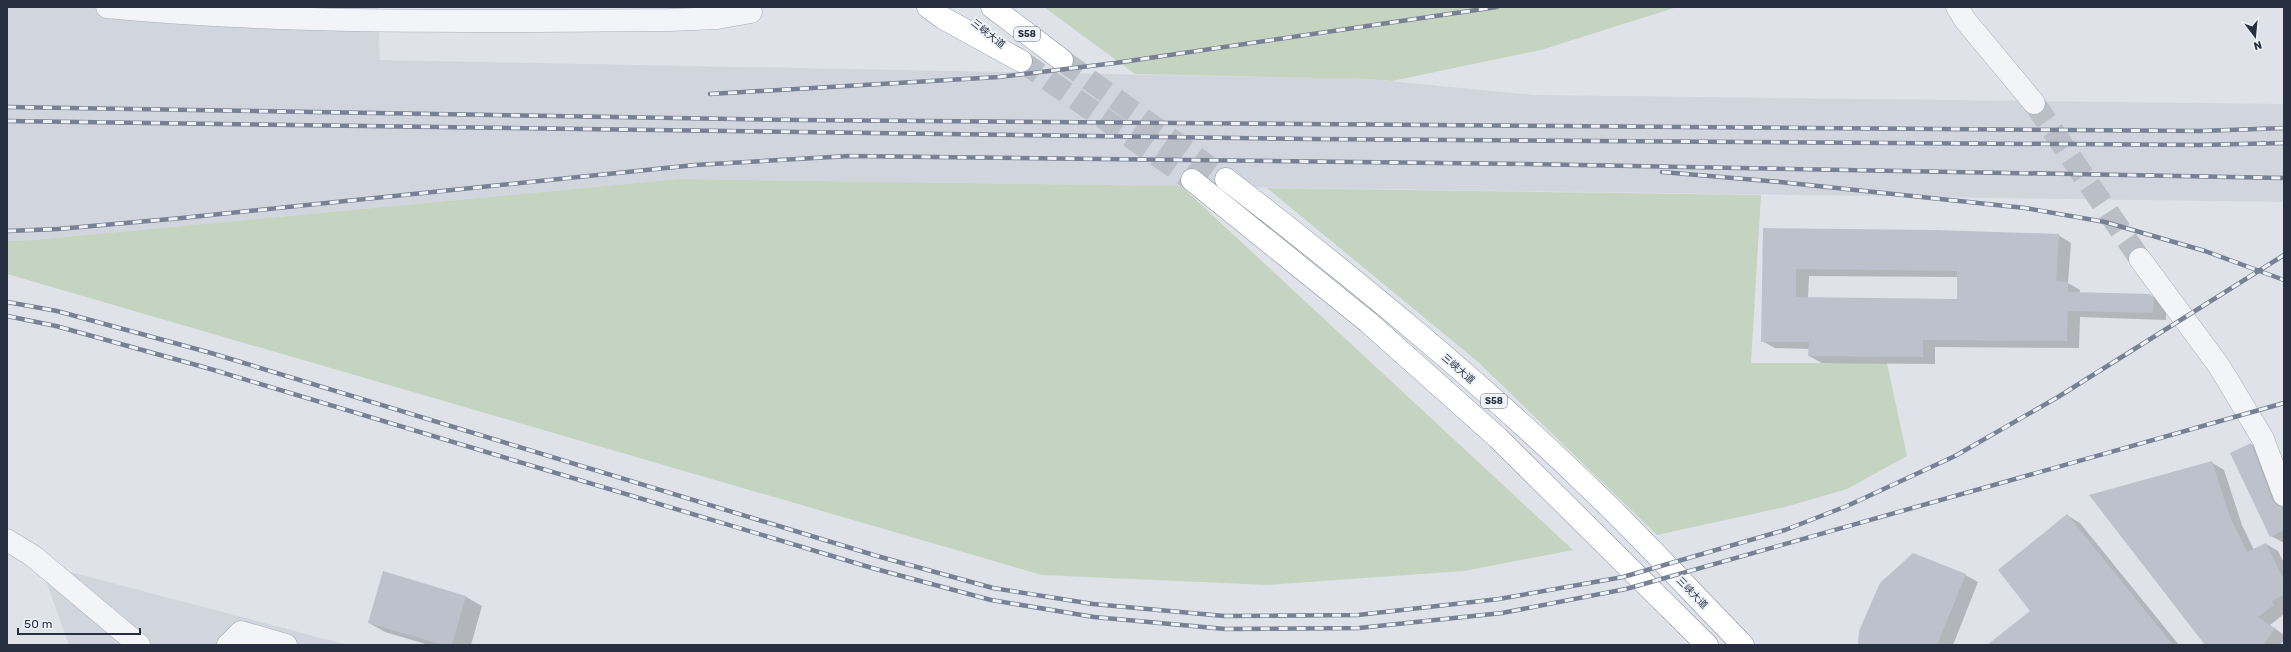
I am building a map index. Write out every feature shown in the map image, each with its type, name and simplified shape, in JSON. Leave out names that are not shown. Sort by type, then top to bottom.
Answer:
[{"type":"highway","name":"三峡大道","points":[[928,7],[943,18],[1021,61],[955,7]]},
{"type":"highway","name":"S58","points":[[992,7],[1062,60]]},
{"type":"highway","name":"三峡大道","points":[[1226,179],[1338,265],[1506,411],[1597,494],[1743,645]]},
{"type":"highway","name":"S58","points":[[1192,180],[1368,322],[1498,438],[1707,645]]},
{"type":"street","points":[[107,7],[223,16],[341,21],[670,20],[717,18],[753,9]]},
{"type":"street","points":[[684,7],[716,12],[753,9]]},
{"type":"street","points":[[1957,7],[1965,20],[2034,103]]},
{"type":"street","points":[[2140,259],[2223,372],[2263,439],[2284,494]]},
{"type":"street","points":[[7,540],[33,556],[139,645]]},
{"type":"street","points":[[228,645],[241,632],[286,645]]},
{"type":"shaded area","points":[[7,7],[378,7],[380,60],[1368,79],[1534,95],[2284,104],[2284,202],[679,179],[33,240],[7,241]]},
{"type":"shaded area","points":[[40,564],[348,645],[69,645]]},
{"type":"green space","points":[[1044,7],[1677,7],[1541,50],[1392,81],[1368,79],[1135,74]]},
{"type":"green space","points":[[679,179],[1181,186],[1573,550],[1464,571],[1268,585],[1042,575],[7,274],[7,241],[33,240]]},
{"type":"green space","points":[[1267,188],[1761,195],[1751,363],[1887,363],[1907,456],[1847,489],[1785,507],[1657,535],[1477,361]]},
{"type":"building","points":[[1763,228],[1936,230],[2059,234],[2056,281],[2068,282],[2068,292],[2150,294],[2154,299],[2153,313],[2068,311],[2067,341],[1923,340],[1923,357],[1808,356],[1809,342],[1761,342]],"holes":[[[1796,269],[1957,271],[1957,299],[1796,297]]]},
{"type":"building","points":[[2251,443],[2272,499],[2276,505],[2284,507],[2284,530],[2270,537],[2230,453]]},
{"type":"building","points":[[2212,461],[2230,517],[2247,552],[2266,543],[2284,580],[2284,595],[2272,601],[2274,605],[2258,617],[2275,629],[2263,645],[2205,645],[2089,495]]},
{"type":"building","points":[[2067,514],[2173,645],[1987,645],[2030,611],[1998,570]]},
{"type":"building","points":[[1913,553],[1966,574],[1937,645],[1858,645],[1859,631],[1880,583]]},
{"type":"building","points":[[383,571],[466,596],[452,645],[443,645],[368,623]]},
{"type":"tunnel","points":[[1062,60],[1226,179]]},
{"type":"tunnel","points":[[1021,61],[1192,180]]},
{"type":"tunnel","points":[[2034,103],[2140,259]]},
{"type":"railway","points":[[710,94],[999,77],[1115,63],[1497,7]]},
{"type":"railway","points":[[7,107],[798,120],[2201,131],[2284,128]]},
{"type":"railway","points":[[7,121],[1313,139],[2200,145],[2284,143]]},
{"type":"railway","points":[[7,231],[58,229],[182,218],[695,165],[849,156],[1526,164],[2284,178]]},
{"type":"railway","points":[[1662,172],[1780,182],[2025,208],[2105,222],[2205,251],[2284,280]]},
{"type":"railway","points":[[7,302],[57,311],[211,353],[877,556],[993,588],[1093,604],[1224,616],[1358,615],[1499,599],[1623,577],[1785,530],[1847,506],[1955,456],[2058,397],[2284,255]]},
{"type":"railway","points":[[7,316],[56,326],[207,368],[872,568],[991,600],[1094,617],[1225,629],[1359,628],[1502,613],[1626,589],[2284,403]]}]
